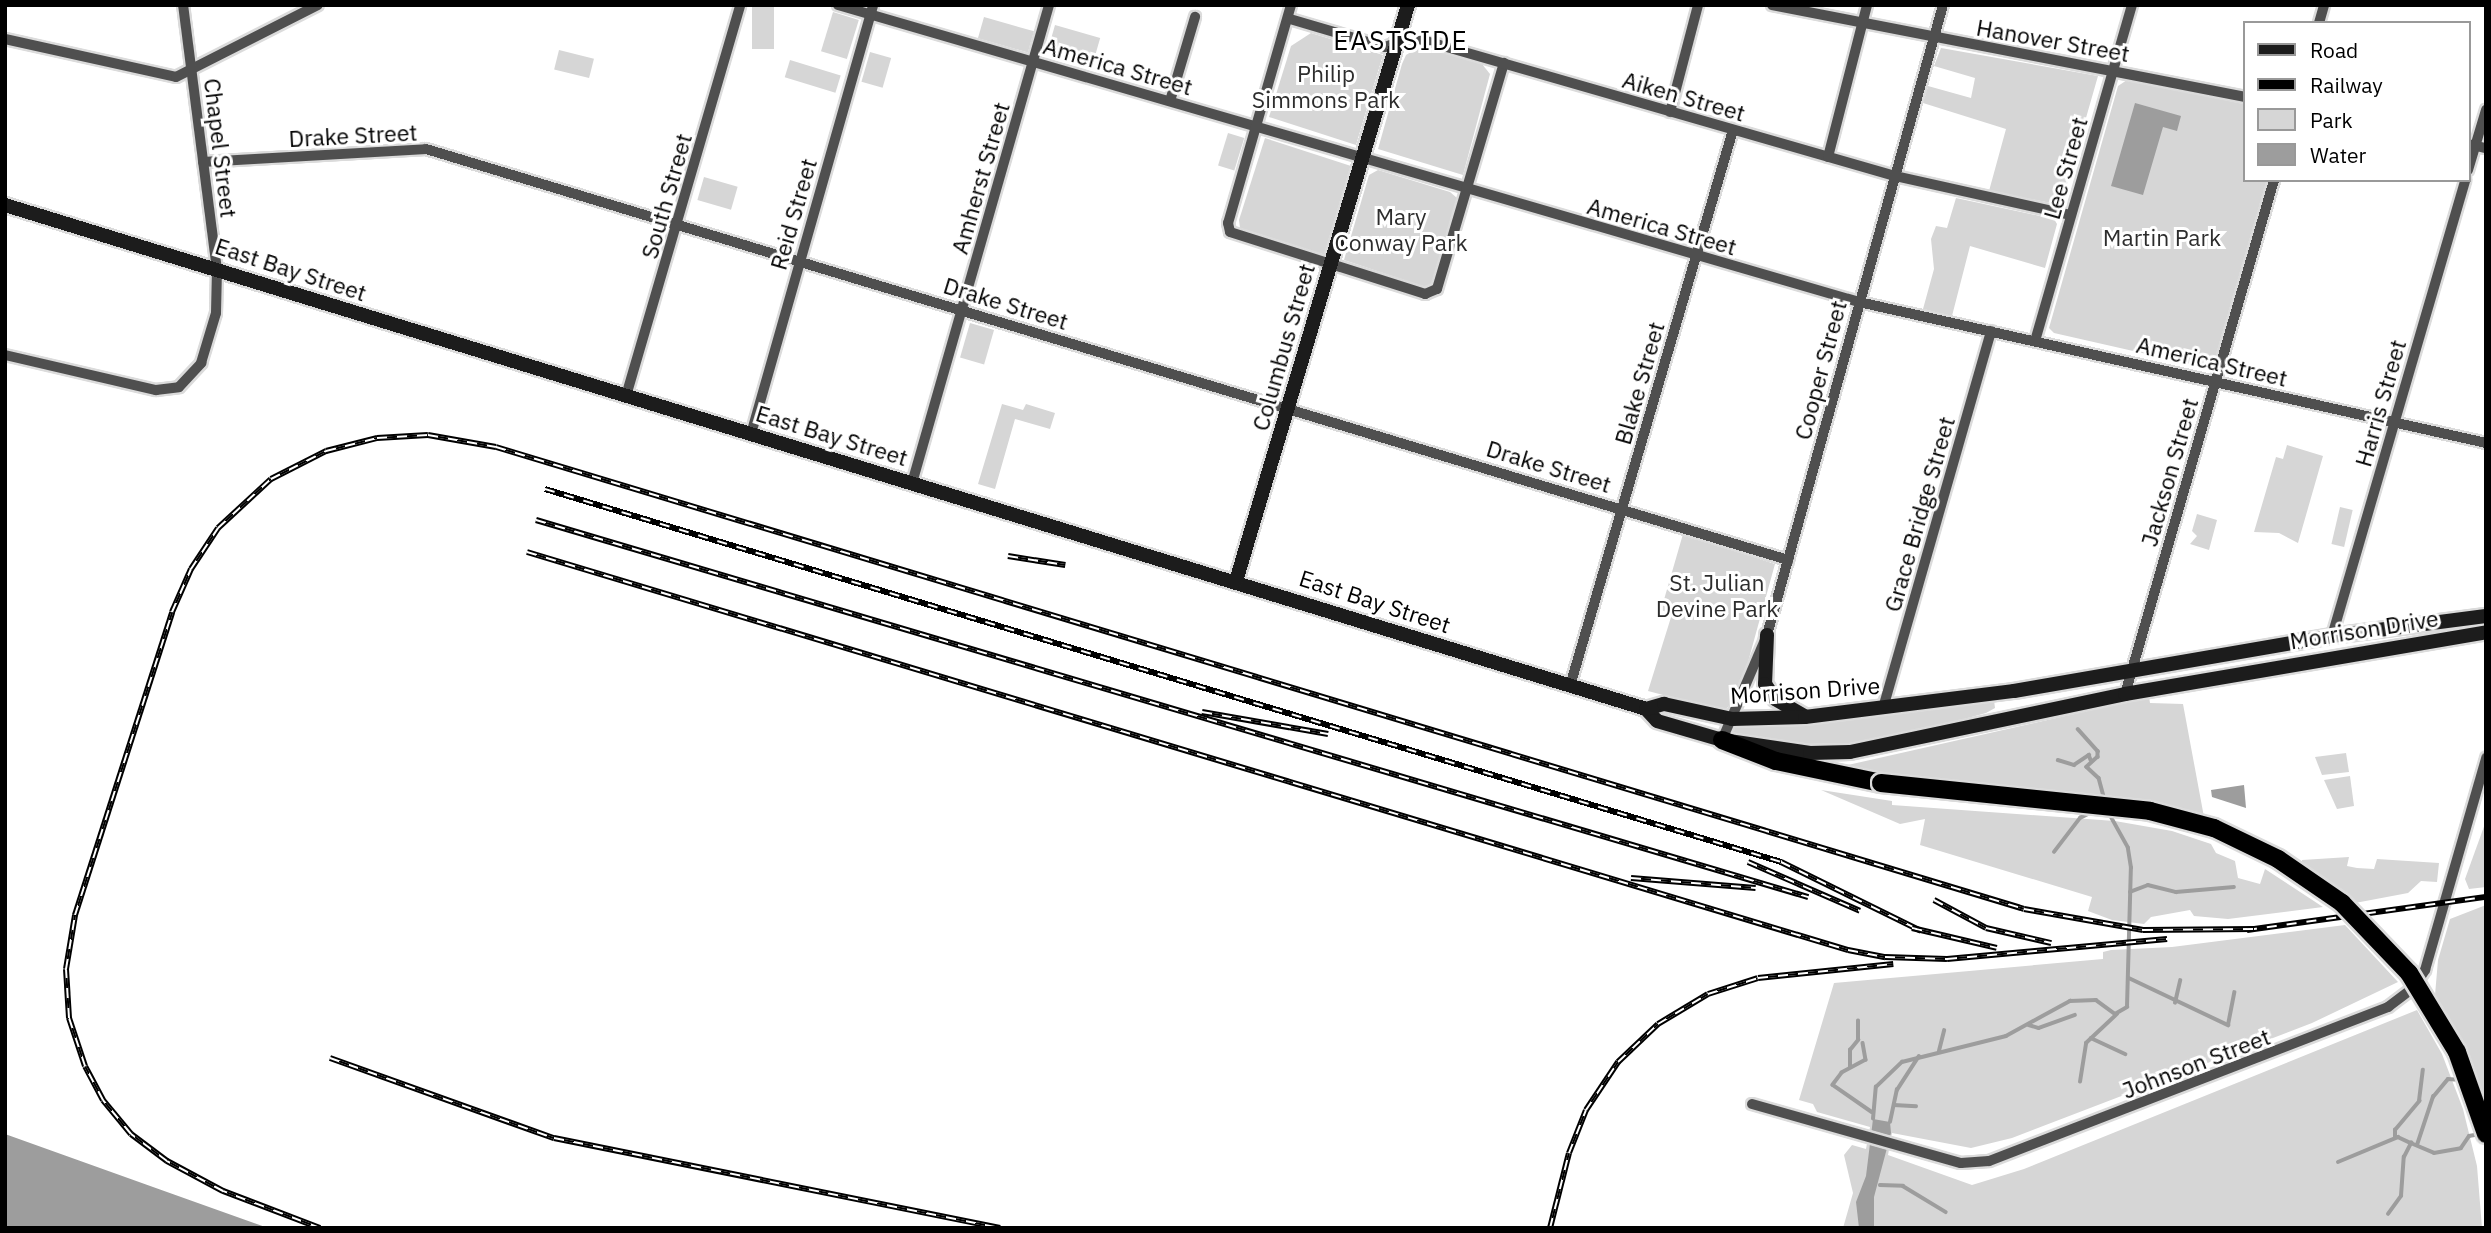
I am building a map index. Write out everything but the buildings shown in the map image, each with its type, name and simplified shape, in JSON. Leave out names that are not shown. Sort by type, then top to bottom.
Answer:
[{"type":"highway","points":[[1722,740],[1776,761],[1881,783],[2150,811],[2214,828],[2278,859],[2352,912],[2409,973],[2457,1052],[2486,1134]]},
{"type":"main road","name":"Columbus Street","points":[[1236,581],[1408,5]]},
{"type":"main road","name":"East Bay Street","points":[[5,205],[1646,709]]},
{"type":"main road","name":"Morrison Drive","points":[[2486,616],[2332,636],[2131,672],[1805,717],[1732,719],[1664,705],[1646,709],[1657,721],[1722,740],[1810,753],[1850,752],[2125,694],[2486,632]]},
{"type":"main road","points":[[1768,635],[1765,684],[1775,699],[1805,717]]},
{"type":"street","name":"Chapel Street","points":[[5,355],[156,390],[179,387],[201,363],[216,313],[217,270],[183,5]]},
{"type":"street","points":[[5,39],[169,78],[318,5]]},
{"type":"street","name":"South Street","points":[[626,397],[679,224],[740,5]]},
{"type":"street","name":"America Street","points":[[838,5],[872,10],[1033,61],[1859,302],[2486,443]]},
{"type":"street","name":"Amherst Street","points":[[912,483],[1049,5]]},
{"type":"street","points":[[1291,5],[1290,19],[1228,223],[1230,232],[1433,294],[1468,189],[1504,63]]},
{"type":"street","points":[[1670,112],[1698,5]]},
{"type":"street","name":"Hanover Street","points":[[1772,5],[1934,39],[2113,69],[2242,97]]},
{"type":"street","points":[[1828,157],[1867,5]]},
{"type":"street","name":"Cooper Street","points":[[1722,740],[1768,635],[1943,5]]},
{"type":"street","name":"Lee Street","points":[[2035,341],[2132,5]]},
{"type":"street","name":"Reid Street","points":[[751,434],[872,10]]},
{"type":"street","points":[[1170,101],[1195,17]]},
{"type":"street","name":"Aiken Street","points":[[1290,19],[1385,47],[1412,37],[1895,176],[2071,215]]},
{"type":"street","points":[[2470,164],[2486,110]]},
{"type":"street","name":"Blake Street","points":[[1570,686],[1733,130]]},
{"type":"street","name":"Drake Street","points":[[203,162],[426,149],[1788,560]]},
{"type":"street","name":"Jackson Street","points":[[2125,694],[2273,182]]},
{"type":"street","name":"Harris Street","points":[[2332,636],[2464,182]]},
{"type":"street","name":"Grace Bridge Street","points":[[1883,708],[1992,331]]},
{"type":"street","name":"Johnson Street","points":[[1752,1104],[1900,1148],[1961,1163],[2011,1155],[2357,1021],[2399,1001],[2425,970],[2486,758]]},
{"type":"green space","points":[[752,5],[774,5],[774,49],[752,49]]},
{"type":"green space","points":[[833,12],[859,20],[847,59],[821,51]]},
{"type":"green space","points":[[984,17],[1034,31],[1028,52],[978,38]]},
{"type":"green space","points":[[1055,25],[1100,38],[1092,65],[1047,52]]},
{"type":"green space","name":"Philip Simmons Park","points":[[1311,33],[1383,55],[1356,145],[1269,117],[1291,46]]},
{"type":"green space","points":[[1421,46],[1482,64],[1490,74],[1463,175],[1378,149],[1402,64],[1406,55]]},
{"type":"green space","points":[[1941,48],[2098,76],[2061,205],[1989,191],[2006,129],[1923,103],[1928,86],[1971,98],[1975,78],[1934,66]]},
{"type":"green space","points":[[559,50],[594,59],[589,78],[554,69]]},
{"type":"green space","points":[[870,52],[891,58],[883,88],[861,82]]},
{"type":"green space","points":[[790,60],[841,75],[835,93],[785,77]]},
{"type":"green space","name":"Martin Park","points":[[2127,80],[2242,104],[2242,182],[2266,182],[2215,358],[2208,368],[2054,333],[2049,328],[2118,86]]},
{"type":"green space","points":[[1228,133],[1244,138],[1234,170],[1218,166]]},
{"type":"green space","points":[[1265,138],[1351,166],[1325,255],[1240,228],[1239,220]]},
{"type":"green space","name":"Mary Conway Park","points":[[1378,170],[1450,192],[1457,198],[1433,284],[1428,288],[1344,260],[1369,175]]},
{"type":"green space","points":[[704,177],[738,187],[731,210],[697,200]]},
{"type":"green space","points":[[1956,198],[2054,219],[2057,224],[2045,268],[1970,246],[1952,316],[1923,309],[1934,269],[1931,239],[1936,226],[1947,228]]},
{"type":"green space","points":[[970,323],[994,330],[984,364],[960,358]]},
{"type":"green space","points":[[1002,404],[1023,410],[1026,404],[1055,413],[1050,429],[1015,419],[995,489],[978,484]]},
{"type":"green space","points":[[2287,445],[2323,456],[2298,543],[2279,533],[2254,532],[2276,457],[2283,459]]},
{"type":"green space","points":[[2340,507],[2353,510],[2344,547],[2331,544]]},
{"type":"green space","points":[[2197,514],[2217,520],[2209,550],[2190,544],[2197,536],[2192,531]]},
{"type":"green space","name":"St. Julian Devine Park","points":[[1683,534],[1775,564],[1748,662],[1733,702],[1724,711],[1648,691],[1672,614],[1661,610]]},
{"type":"green space","points":[[2149,697],[2150,703],[2183,704],[2204,817],[2135,800],[1877,776],[1839,767]]},
{"type":"green space","points":[[1994,700],[1995,708],[1986,713],[1877,743],[1804,744],[1732,734],[1733,726],[1804,725]]},
{"type":"green space","points":[[2346,753],[2349,772],[2322,775],[2315,757]]},
{"type":"green space","points":[[2350,776],[2354,806],[2337,809],[2324,780]]},
{"type":"green space","points":[[1821,790],[1892,801],[1892,805],[2115,821],[2172,831],[2211,844],[2216,853],[2235,861],[2238,878],[2260,884],[2265,869],[2323,907],[2228,919],[2194,916],[2190,910],[2151,917],[2144,924],[2112,920],[2088,911],[2092,897],[1920,845],[1925,819],[1900,824]]},
{"type":"green space","points":[[2486,821],[2486,887],[2469,889],[2465,879]]},
{"type":"green space","points":[[2349,857],[2347,866],[2357,868],[2374,869],[2377,859],[2439,863],[2437,882],[2421,881],[2408,893],[2355,903],[2302,864],[2302,860]]},
{"type":"green space","points":[[2486,905],[2486,1103],[2465,1050],[2435,995],[2438,960],[2450,919]]},
{"type":"green space","points":[[2345,925],[2398,982],[2312,1023],[2012,1138],[1971,1148],[1892,1133],[1888,1155],[1972,1185],[2024,1169],[2417,1010],[2442,1054],[2463,1109],[2477,1166],[2482,1228],[1843,1228],[1853,1193],[1844,1155],[1852,1145],[1866,1149],[1870,1127],[1817,1112],[1813,1104],[1799,1100],[1834,983],[2103,959],[2103,952],[2111,950],[2172,947]]},
{"type":"water","points":[[2135,103],[2181,116],[2177,131],[2163,127],[2143,195],[2111,186]]},
{"type":"water","points":[[2244,785],[2246,808],[2212,797],[2211,790]]},
{"type":"water","points":[[1873,1119],[1890,1122],[1891,1133],[1874,1197],[1874,1228],[1859,1228],[1856,1202],[1866,1176]]},
{"type":"water","points":[[5,1134],[153,1187],[268,1228],[5,1228]]},
{"type":"waterway","points":[[2078,729],[2098,751],[2098,757],[2087,767],[2099,778],[2105,801]]},
{"type":"waterway","points":[[2058,760],[2074,765],[2089,755],[2091,760]]},
{"type":"waterway","points":[[2054,852],[2080,818],[2092,812]]},
{"type":"waterway","points":[[1873,1119],[1876,1087],[1902,1062],[2006,1036],[2070,1001],[2096,1000],[2115,1014],[2127,1007],[2131,868],[2128,848],[2108,812]]},
{"type":"waterway","points":[[2130,892],[2148,885],[2176,892],[2234,887]]},
{"type":"waterway","points":[[2129,978],[2228,1025],[2234,993]]},
{"type":"waterway","points":[[2175,1003],[2180,981]]},
{"type":"waterway","points":[[2080,1082],[2086,1043],[2117,1014]]},
{"type":"waterway","points":[[2029,1025],[2039,1028],[2075,1015]]},
{"type":"waterway","points":[[1850,1067],[1850,1050],[1858,1040],[1858,1021]]},
{"type":"waterway","points":[[1939,1051],[1944,1031]]},
{"type":"waterway","points":[[2091,1038],[2125,1054]]},
{"type":"waterway","points":[[1863,1043],[1866,1060],[1842,1073],[1833,1085],[1872,1112]]},
{"type":"waterway","points":[[1890,1122],[1897,1090],[1919,1056]]},
{"type":"waterway","points":[[2395,1138],[2395,1130],[2419,1101],[2423,1070]]},
{"type":"waterway","points":[[2417,1145],[2433,1097],[2448,1079],[2461,1080]]},
{"type":"waterway","points":[[1894,1105],[1916,1106]]},
{"type":"waterway","points":[[2388,1214],[2401,1196],[2404,1157],[2411,1143],[2434,1153],[2461,1148],[2469,1136],[2480,1134]]},
{"type":"waterway","points":[[2338,1162],[2398,1137],[2411,1143]]},
{"type":"waterway","points":[[1880,1185],[1903,1186],[1946,1212]]},
{"type":"waterway","points":[[2394,1228],[2407,1228]]},
{"type":"railway","points":[[320,1228],[223,1191],[167,1161],[131,1134],[103,1100],[85,1066],[69,1018],[66,969],[75,915],[172,612],[191,569],[218,528],[271,479],[326,451],[377,438],[428,435],[496,447],[2024,909],[2143,930],[2254,929]]},
{"type":"railway","points":[[545,489],[1781,862],[1921,931]]},
{"type":"railway","points":[[536,520],[1808,897]]},
{"type":"railway","points":[[527,552],[1848,950],[1885,957],[1947,959],[2167,939]]},
{"type":"railway","points":[[1008,556],[1065,565]]},
{"type":"railway","points":[[1202,712],[1328,734]]},
{"type":"railway","points":[[1748,862],[1860,911]]},
{"type":"railway","points":[[1631,878],[1756,888]]},
{"type":"railway","points":[[2247,930],[2486,897]]},
{"type":"railway","points":[[1934,900],[1986,928],[2051,943]]},
{"type":"railway","points":[[1912,928],[1997,948]]},
{"type":"railway","points":[[1550,1228],[1569,1153],[1586,1110],[1618,1062],[1658,1024],[1708,994],[1758,978],[1893,964]]},
{"type":"railway","points":[[330,1058],[554,1138],[1000,1228]]},
{"type":"district","name":"EASTSIDE","points":[[1401,41]]}]
